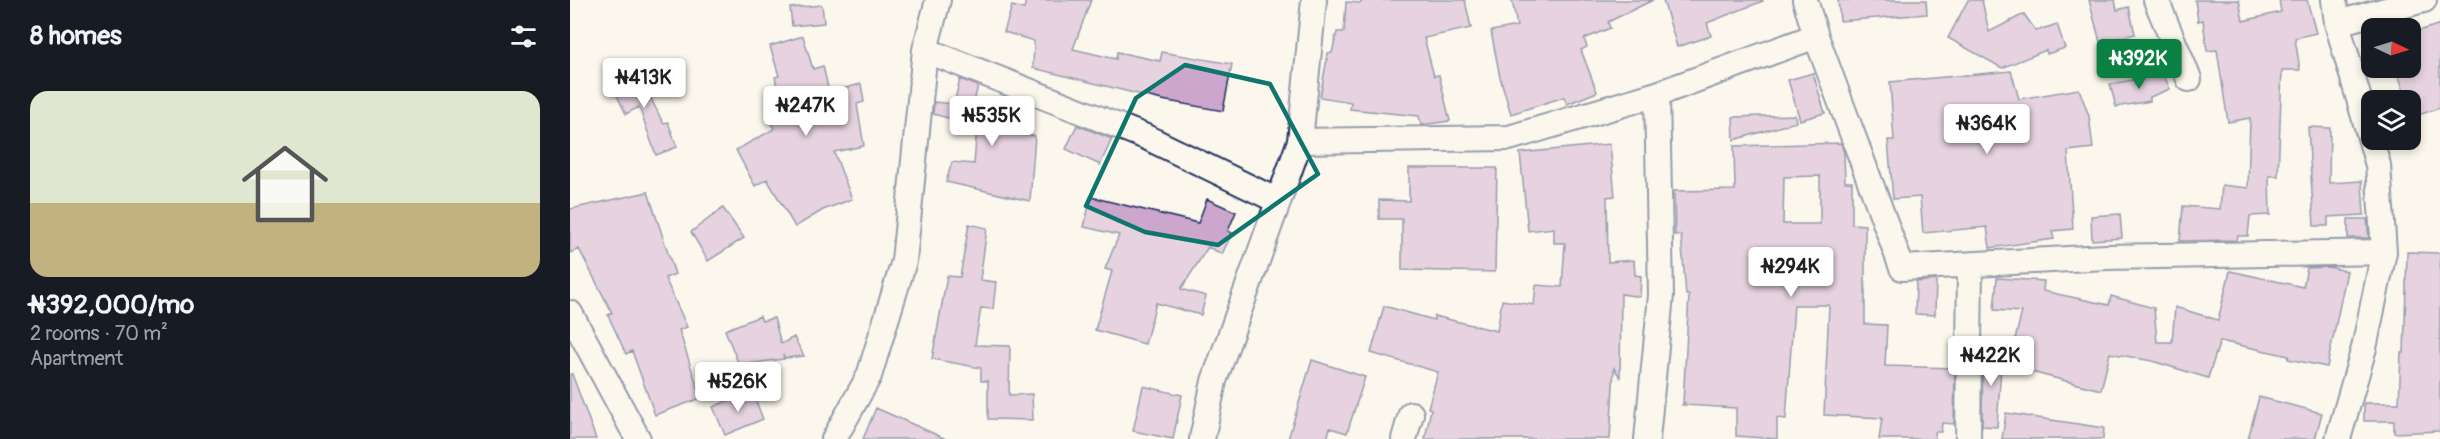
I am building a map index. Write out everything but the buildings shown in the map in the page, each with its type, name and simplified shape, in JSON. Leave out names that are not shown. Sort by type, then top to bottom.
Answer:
[{"type":"street","points":[[834,439],[869,376],[904,261],[925,50],[938,0]]},
{"type":"street","points":[[1202,439],[1214,381],[1300,141],[1314,0]]},
{"type":"street","points":[[1805,0],[1816,36],[1902,268],[2106,257],[2384,252]]},
{"type":"street","points":[[2156,0],[2189,79]]},
{"type":"street","points":[[2338,439],[2364,348],[2384,252],[2378,165],[2335,12],[2424,0]]},
{"type":"street","points":[[1300,141],[1509,138],[1657,94],[1816,36]]},
{"type":"street","points":[[925,50],[1146,137],[1278,201]]},
{"type":"street","points":[[1647,439],[1661,295],[1657,94]]},
{"type":"street","points":[[1968,439],[1970,265]]},
{"type":"street","points":[[570,313],[638,439]]},
{"type":"street","points":[[1404,439],[1411,414]]},
{"type":"highlighted area","points":[[1185,65],[1270,84],[1318,174],[1218,245],[1145,232],[1086,206],[1136,98]]}]
